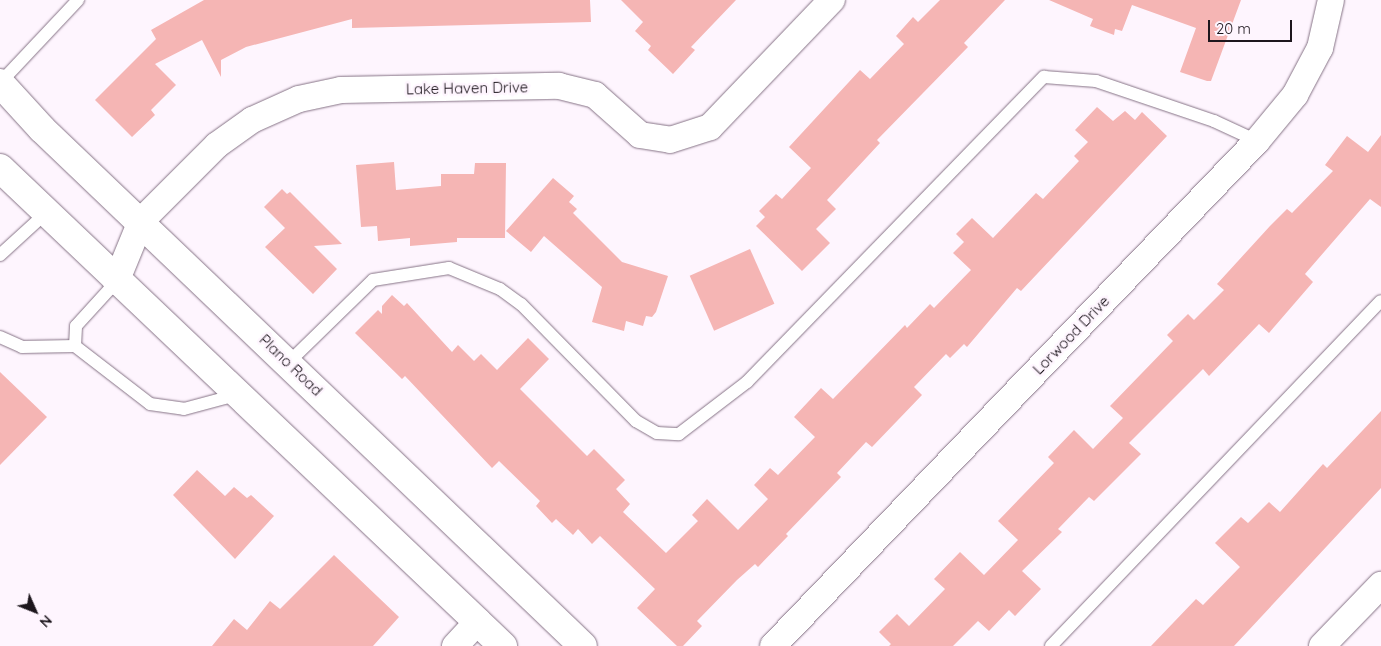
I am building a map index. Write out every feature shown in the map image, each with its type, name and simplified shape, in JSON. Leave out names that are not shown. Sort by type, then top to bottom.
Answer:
[{"type":"main road","name":"Plano Road","points":[[0,83],[42,128],[583,646]]},
{"type":"main road","points":[[0,168],[116,282],[503,646]]},
{"type":"street","name":"Lake Haven Drive","points":[[116,282],[141,221],[218,144],[252,120],[299,99],[340,90],[559,86],[596,95],[640,135],[670,140],[710,127],[832,0]]},
{"type":"street","name":"Lorwood Drive","points":[[773,646],[1257,141],[1295,95],[1320,48],[1331,0]]},
{"type":"street","points":[[1322,646],[1381,585]]},
{"type":"street","points":[[455,646],[478,621]]},
{"type":"lane","points":[[0,83],[78,0]]},
{"type":"lane","points":[[288,363],[373,280],[449,268],[500,289],[521,304],[636,421],[657,433],[679,434],[747,382],[1044,78],[1096,81],[1214,121],[1257,141]]},
{"type":"lane","points":[[0,255],[46,213]]},
{"type":"lane","points":[[75,346],[76,326],[116,282]]},
{"type":"lane","points":[[1051,646],[1381,301]]},
{"type":"lane","points":[[0,337],[22,347],[75,346],[150,404],[184,409],[236,395]]},
{"type":"building","points":[[204,0],[590,0],[591,22],[352,28],[352,19],[246,47],[221,60],[221,77],[202,40],[155,64],[176,85],[151,110],[155,115],[132,137],[95,100],[156,39],[151,30]]},
{"type":"building","points":[[621,0],[736,0],[691,47],[695,50],[673,74],[648,50],[651,46],[635,31],[643,22]]},
{"type":"building","points":[[940,0],[1005,0],[964,43],[968,47],[877,140],[880,143],[827,200],[836,209],[816,229],[830,243],[802,271],[756,226],[765,217],[759,211],[776,194],[782,199],[811,168],[789,147],[860,70],[870,79],[904,44],[896,36],[913,17],[918,22]]},
{"type":"building","points":[[1049,0],[1241,0],[1211,81],[1207,81],[1180,72],[1196,28],[1132,5],[1122,31],[1115,29],[1114,35],[1090,26],[1093,19]]},
{"type":"building","points":[[1097,107],[1113,121],[1125,111],[1135,120],[1142,112],[1167,136],[1021,291],[1017,288],[967,347],[964,344],[950,358],[946,354],[914,387],[922,395],[872,447],[866,442],[837,473],[841,477],[786,534],[788,536],[758,567],[755,564],[737,580],[697,621],[702,626],[683,646],[677,646],[637,608],[655,589],[600,536],[592,544],[578,529],[573,535],[556,519],[552,523],[536,506],[540,501],[499,461],[492,468],[405,376],[402,379],[355,333],[378,310],[382,314],[382,306],[392,295],[404,306],[407,303],[452,352],[458,345],[474,361],[481,354],[497,370],[528,338],[549,359],[520,389],[587,456],[594,449],[625,480],[616,489],[630,504],[623,512],[666,553],[698,521],[692,515],[707,499],[738,530],[768,499],[754,485],[770,468],[778,475],[815,437],[794,417],[821,388],[833,399],[905,325],[907,328],[930,304],[934,308],[971,270],[953,253],[964,242],[956,234],[972,218],[993,238],[1036,193],[1043,199],[1079,161],[1074,156],[1088,142],[1075,130]]},
{"type":"building","points":[[1381,135],[1381,207],[1370,199],[1305,274],[1313,282],[1269,333],[1259,324],[1209,376],[1203,369],[1129,443],[1141,454],[1094,501],[1089,497],[1058,529],[1062,532],[1022,571],[1041,589],[1015,616],[1009,610],[989,631],[978,621],[953,646],[889,646],[891,644],[879,632],[897,614],[909,626],[945,589],[934,579],[960,552],[984,575],[1018,540],[998,521],[1054,463],[1048,457],[1074,430],[1093,449],[1123,418],[1110,406],[1173,341],[1167,335],[1188,314],[1194,320],[1224,290],[1217,284],[1270,226],[1287,209],[1292,213],[1333,171],[1325,165],[1347,136],[1368,152]]},
{"type":"building","points":[[394,162],[396,190],[441,186],[441,174],[474,174],[475,163],[506,163],[505,238],[457,238],[457,242],[410,246],[410,238],[378,241],[377,226],[361,227],[356,165]]},
{"type":"building","points":[[553,178],[574,196],[569,202],[577,209],[573,213],[622,262],[668,276],[656,312],[652,317],[646,316],[643,326],[626,321],[624,331],[592,322],[602,287],[544,236],[531,252],[506,231]]},
{"type":"building","points":[[282,189],[287,194],[290,192],[342,244],[314,246],[337,269],[313,294],[265,247],[285,228],[264,207]]},
{"type":"building","points":[[750,249],[774,304],[714,331],[690,276]]},
{"type":"building","points":[[0,372],[47,417],[0,465]]},
{"type":"building","points":[[1381,411],[1381,488],[1234,646],[1151,646],[1196,599],[1203,605],[1240,567],[1215,543],[1241,517],[1248,523],[1269,502],[1280,512],[1323,464],[1327,468]]},
{"type":"building","points":[[197,470],[225,496],[234,487],[247,498],[251,495],[274,516],[235,559],[173,495]]},
{"type":"building","points":[[334,555],[399,617],[373,646],[212,646],[234,619],[247,630],[270,601],[280,609]]}]
